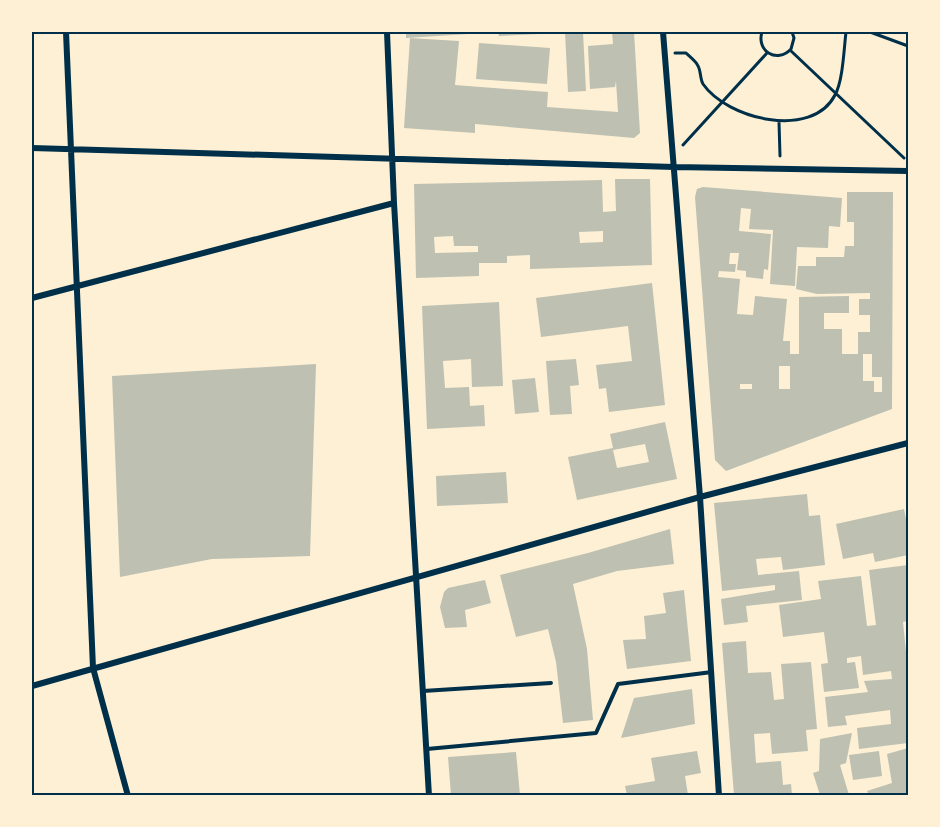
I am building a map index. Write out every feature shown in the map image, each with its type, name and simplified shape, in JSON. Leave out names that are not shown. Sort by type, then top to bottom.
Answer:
[{"type":"street","points":[[66,32],[93,668],[128,795]]},
{"type":"street","points":[[387,32],[394,203],[429,795]]},
{"type":"street","points":[[663,32],[700,497],[720,795]]},
{"type":"street","points":[[32,148],[393,160],[909,171]]},
{"type":"street","points":[[32,298],[394,203]]},
{"type":"street","points":[[32,686],[700,497],[909,443]]},
{"type":"lane","points":[[426,750],[596,733],[618,684],[712,672]]},
{"type":"lane","points":[[422,691],[551,683]]},
{"type":"path","points":[[762,32],[760,43],[767,53],[778,56],[790,50],[794,44],[792,32]]},
{"type":"path","points":[[665,53],[686,52],[698,64],[703,84],[722,100],[744,112],[779,122],[814,117],[835,95],[846,32]]},
{"type":"path","points":[[870,32],[909,46]]},
{"type":"path","points":[[790,50],[835,95],[909,162]]},
{"type":"path","points":[[674,167],[680,148],[767,53]]},
{"type":"path","points":[[779,122],[780,168]]},
{"type":"building","points":[[406,32],[484,32],[484,33],[406,38]]},
{"type":"building","points":[[498,32],[560,32],[560,33],[499,36]]},
{"type":"building","points":[[565,32],[583,32],[586,91],[568,92]]},
{"type":"building","points":[[612,32],[634,32],[640,133],[634,138],[475,124],[475,133],[404,128],[410,38],[459,41],[455,85],[548,92],[547,107],[618,112],[616,81],[615,87],[590,89],[588,46],[613,44]]},
{"type":"building","points":[[479,43],[550,48],[547,84],[476,79]]},
{"type":"building","points":[[615,179],[650,179],[652,265],[530,269],[530,255],[507,256],[507,263],[479,263],[479,276],[416,278],[414,184],[602,180],[603,212],[616,211]],"holes":[[[603,231],[603,242],[580,243],[579,232]],[[453,236],[454,246],[478,246],[478,252],[435,253],[434,237]]]},
{"type":"building","points":[[703,187],[842,198],[840,227],[829,226],[828,248],[797,247],[795,286],[770,284],[773,230],[749,229],[751,209],[741,208],[739,231],[771,234],[768,270],[764,269],[763,279],[746,277],[746,271],[737,270],[739,253],[730,253],[729,264],[736,264],[735,272],[719,271],[718,277],[740,279],[737,314],[753,315],[755,296],[787,299],[783,341],[790,341],[790,354],[799,354],[799,297],[849,296],[849,313],[824,313],[824,329],[842,329],[842,354],[858,354],[858,332],[870,332],[870,315],[859,315],[859,299],[870,299],[870,293],[817,294],[796,289],[798,266],[816,266],[816,257],[844,257],[845,246],[854,246],[854,222],[847,222],[847,192],[893,192],[892,409],[726,471],[715,460],[695,197],[697,189]],"holes":[[[863,354],[872,354],[872,377],[882,377],[882,392],[874,392],[874,381],[863,381]],[[779,366],[790,366],[790,389],[779,389]],[[740,384],[752,384],[752,389],[740,389]]]},
{"type":"building","points":[[652,283],[665,405],[609,412],[606,388],[599,389],[596,365],[632,361],[628,326],[541,337],[536,298]]},
{"type":"building","points":[[499,302],[503,386],[472,387],[471,359],[443,361],[445,388],[469,387],[470,406],[484,405],[485,426],[427,429],[422,306]]},
{"type":"building","points":[[576,359],[579,385],[570,386],[572,414],[550,415],[546,361]]},
{"type":"building","points":[[316,364],[310,556],[212,559],[120,577],[112,376]]},
{"type":"building","points":[[535,378],[539,412],[515,414],[512,380]]},
{"type":"building","points":[[665,422],[677,479],[577,500],[568,457],[613,448],[610,434]],"holes":[[[645,444],[649,462],[617,468],[613,450]]]},
{"type":"building","points":[[506,472],[508,503],[437,506],[436,476]]},
{"type":"building","points":[[807,494],[809,516],[820,515],[825,565],[783,570],[781,557],[756,559],[758,575],[799,571],[802,600],[746,606],[748,622],[724,625],[721,599],[775,590],[775,585],[722,591],[714,503]]},
{"type":"building","points":[[904,509],[908,529],[908,555],[875,562],[873,553],[843,559],[836,524]]},
{"type":"building","points":[[670,529],[674,564],[617,571],[573,584],[587,649],[593,720],[563,723],[556,662],[548,629],[516,637],[500,575]]},
{"type":"building","points":[[908,565],[908,621],[903,622],[908,672],[908,743],[859,749],[857,728],[891,724],[890,710],[845,716],[847,725],[828,727],[825,697],[868,692],[864,681],[892,679],[891,671],[863,675],[861,656],[847,658],[847,663],[855,662],[859,688],[824,692],[821,664],[828,663],[824,632],[783,637],[779,605],[821,599],[818,581],[861,576],[867,626],[876,625],[869,570]]},
{"type":"building","points":[[485,580],[491,603],[465,610],[467,627],[445,628],[440,607],[444,592],[448,588]]},
{"type":"building","points":[[684,590],[691,661],[627,669],[623,640],[646,639],[644,616],[666,613],[663,593]]},
{"type":"building","points":[[746,641],[748,673],[771,672],[774,700],[784,699],[781,664],[811,662],[817,729],[806,730],[808,751],[772,754],[770,733],[754,734],[756,763],[781,761],[783,785],[791,784],[792,795],[734,795],[722,643]]},
{"type":"building","points":[[692,689],[695,724],[621,738],[634,698]]},
{"type":"building","points":[[852,733],[846,763],[840,765],[849,795],[820,795],[813,773],[819,771],[820,739]]},
{"type":"building","points":[[908,748],[908,795],[869,795],[867,791],[892,783],[887,754]]},
{"type":"building","points":[[697,751],[701,773],[685,776],[688,795],[627,795],[625,786],[655,781],[651,758]]},
{"type":"building","points":[[879,751],[882,776],[853,780],[849,755]]},
{"type":"building","points":[[516,752],[520,795],[451,795],[448,757]]}]
